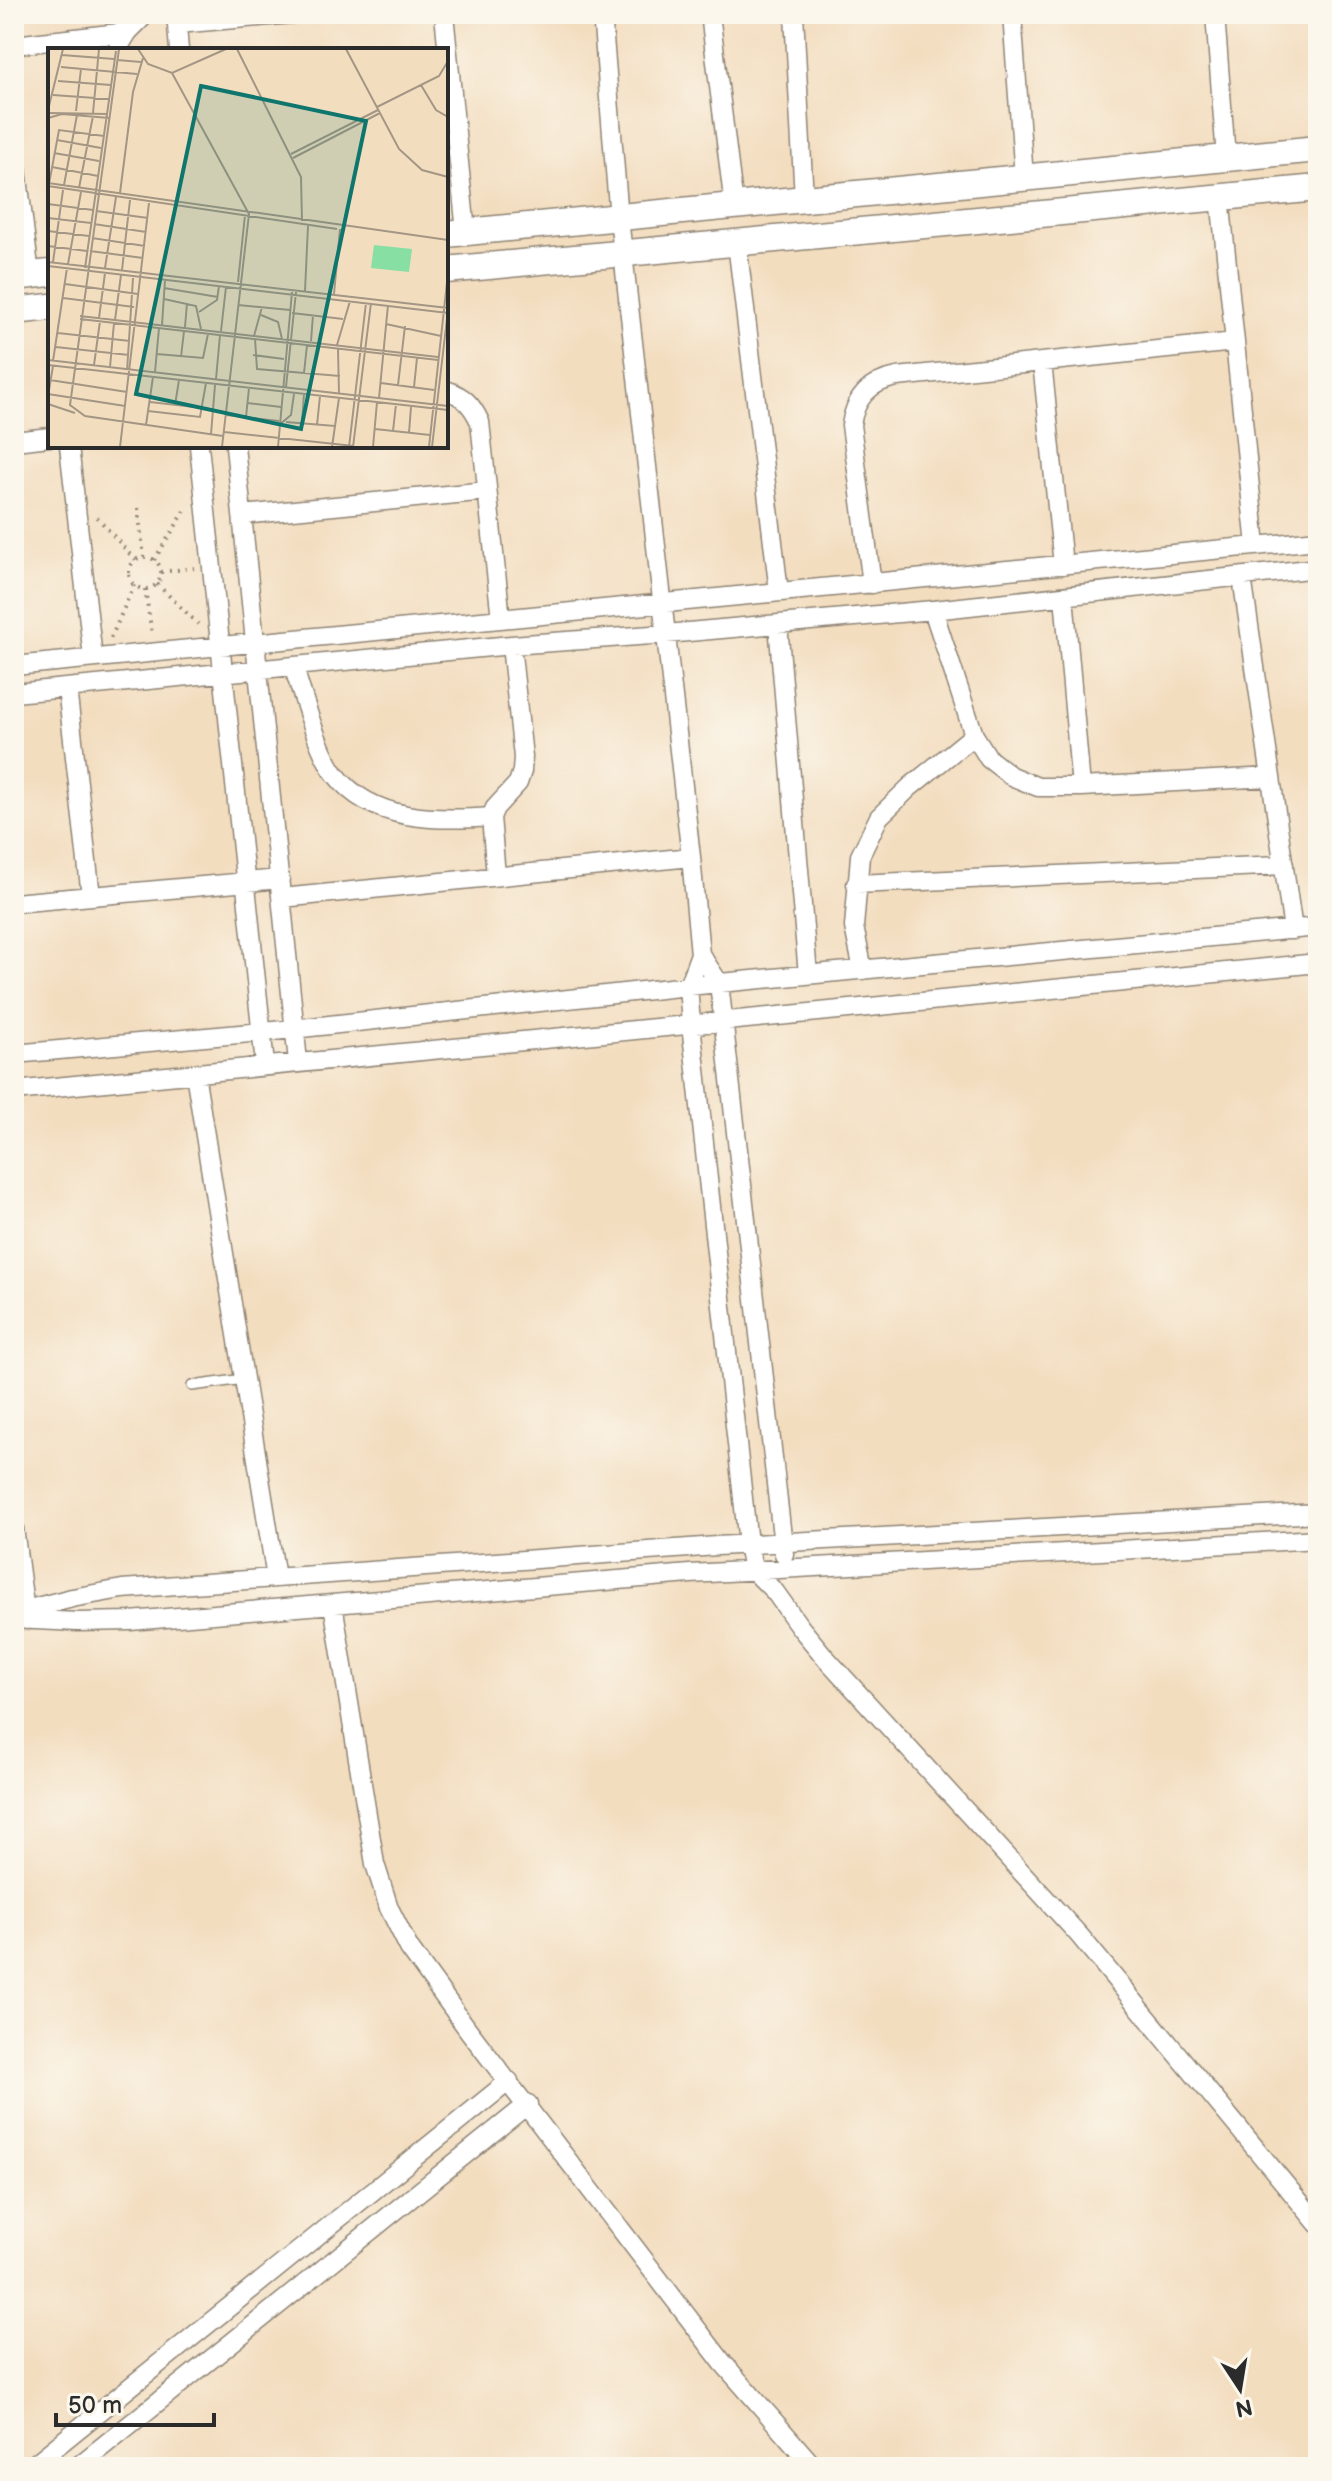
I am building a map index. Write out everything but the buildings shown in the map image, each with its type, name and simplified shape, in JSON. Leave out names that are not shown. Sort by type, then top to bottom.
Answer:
[{"type":"street","points":[[118,48],[128,32],[146,14]]},
{"type":"street","points":[[179,48],[176,19],[293,14]]},
{"type":"street","points":[[444,14],[446,48]]},
{"type":"street","points":[[602,14],[619,218],[700,954],[688,986],[691,1024],[753,1570],[775,1592],[824,1656],[1079,1935],[1318,2224]]},
{"type":"street","points":[[710,14],[734,206]]},
{"type":"street","points":[[794,14],[804,199]]},
{"type":"street","points":[[1012,14],[1024,178]]},
{"type":"street","points":[[1215,14],[1226,158]]},
{"type":"street","points":[[14,45],[128,32]]},
{"type":"street","points":[[448,78],[456,233],[1318,149]]},
{"type":"street","points":[[14,146],[31,275]]},
{"type":"street","points":[[448,270],[1318,188]]},
{"type":"street","points":[[1220,197],[1256,546]]},
{"type":"street","points":[[737,243],[779,592]]},
{"type":"street","points":[[14,311],[48,307]]},
{"type":"street","points":[[872,584],[851,425],[860,397],[870,387],[883,380],[1235,342]]},
{"type":"street","points":[[1042,362],[1063,565]]},
{"type":"street","points":[[448,391],[472,406],[480,422],[501,619]]},
{"type":"street","points":[[14,441],[48,437]]},
{"type":"street","points":[[69,448],[98,658]]},
{"type":"street","points":[[199,448],[265,1065]]},
{"type":"street","points":[[235,448],[298,1062]]},
{"type":"street","points":[[242,515],[487,491]]},
{"type":"street","points":[[14,666],[1318,540]]},
{"type":"street","points":[[14,693],[511,645],[933,610],[1318,568]]},
{"type":"street","points":[[1242,577],[1293,930]]},
{"type":"street","points":[[1064,596],[1081,787]]},
{"type":"street","points":[[933,610],[974,735],[989,759],[1011,776],[1038,787],[1271,777]]},
{"type":"street","points":[[778,624],[808,975]]},
{"type":"street","points":[[496,876],[491,817],[495,808],[518,783],[523,757],[511,645]]},
{"type":"street","points":[[293,666],[324,753],[334,773],[350,790],[393,812],[437,819],[491,817]]},
{"type":"street","points":[[67,688],[91,896]]},
{"type":"street","points":[[863,970],[854,927],[860,856],[879,817],[910,787],[974,735]]},
{"type":"street","points":[[14,903],[246,882],[281,888],[496,876],[691,857]]},
{"type":"street","points":[[856,884],[1284,865]]},
{"type":"street","points":[[14,1054],[1318,927]]},
{"type":"street","points":[[700,954],[719,983],[783,1543],[785,1569],[775,1592]]},
{"type":"street","points":[[14,1091],[1318,963]]},
{"type":"street","points":[[195,1073],[276,1578]]},
{"type":"street","points":[[19,1616],[72,1598],[122,1589],[748,1544],[1318,1513]]},
{"type":"street","points":[[14,1528],[19,1616]]},
{"type":"street","points":[[19,1616],[78,1622],[130,1621],[753,1570],[1318,1539]]},
{"type":"street","points":[[333,1604],[375,1864],[389,1908],[409,1948],[723,2363],[814,2467]]},
{"type":"street","points":[[31,2467],[509,2081]]},
{"type":"street","points":[[65,2439],[81,2464],[528,2104]]},
{"type":"street","points":[[307,2244],[326,2267]]},
{"type":"lane","points":[[192,1386],[244,1379]]},
{"type":"path","points":[[154,560],[203,483]]},
{"type":"path","points":[[74,490],[135,560]]},
{"type":"path","points":[[138,508],[144,557]]},
{"type":"path","points":[[144,557],[154,560],[161,572],[157,584],[145,589],[134,585],[129,573],[135,560],[144,557]]},
{"type":"path","points":[[161,572],[212,566]]},
{"type":"path","points":[[157,584],[221,646]]},
{"type":"path","points":[[98,658],[134,585]]},
{"type":"path","points":[[145,589],[155,653]]}]
